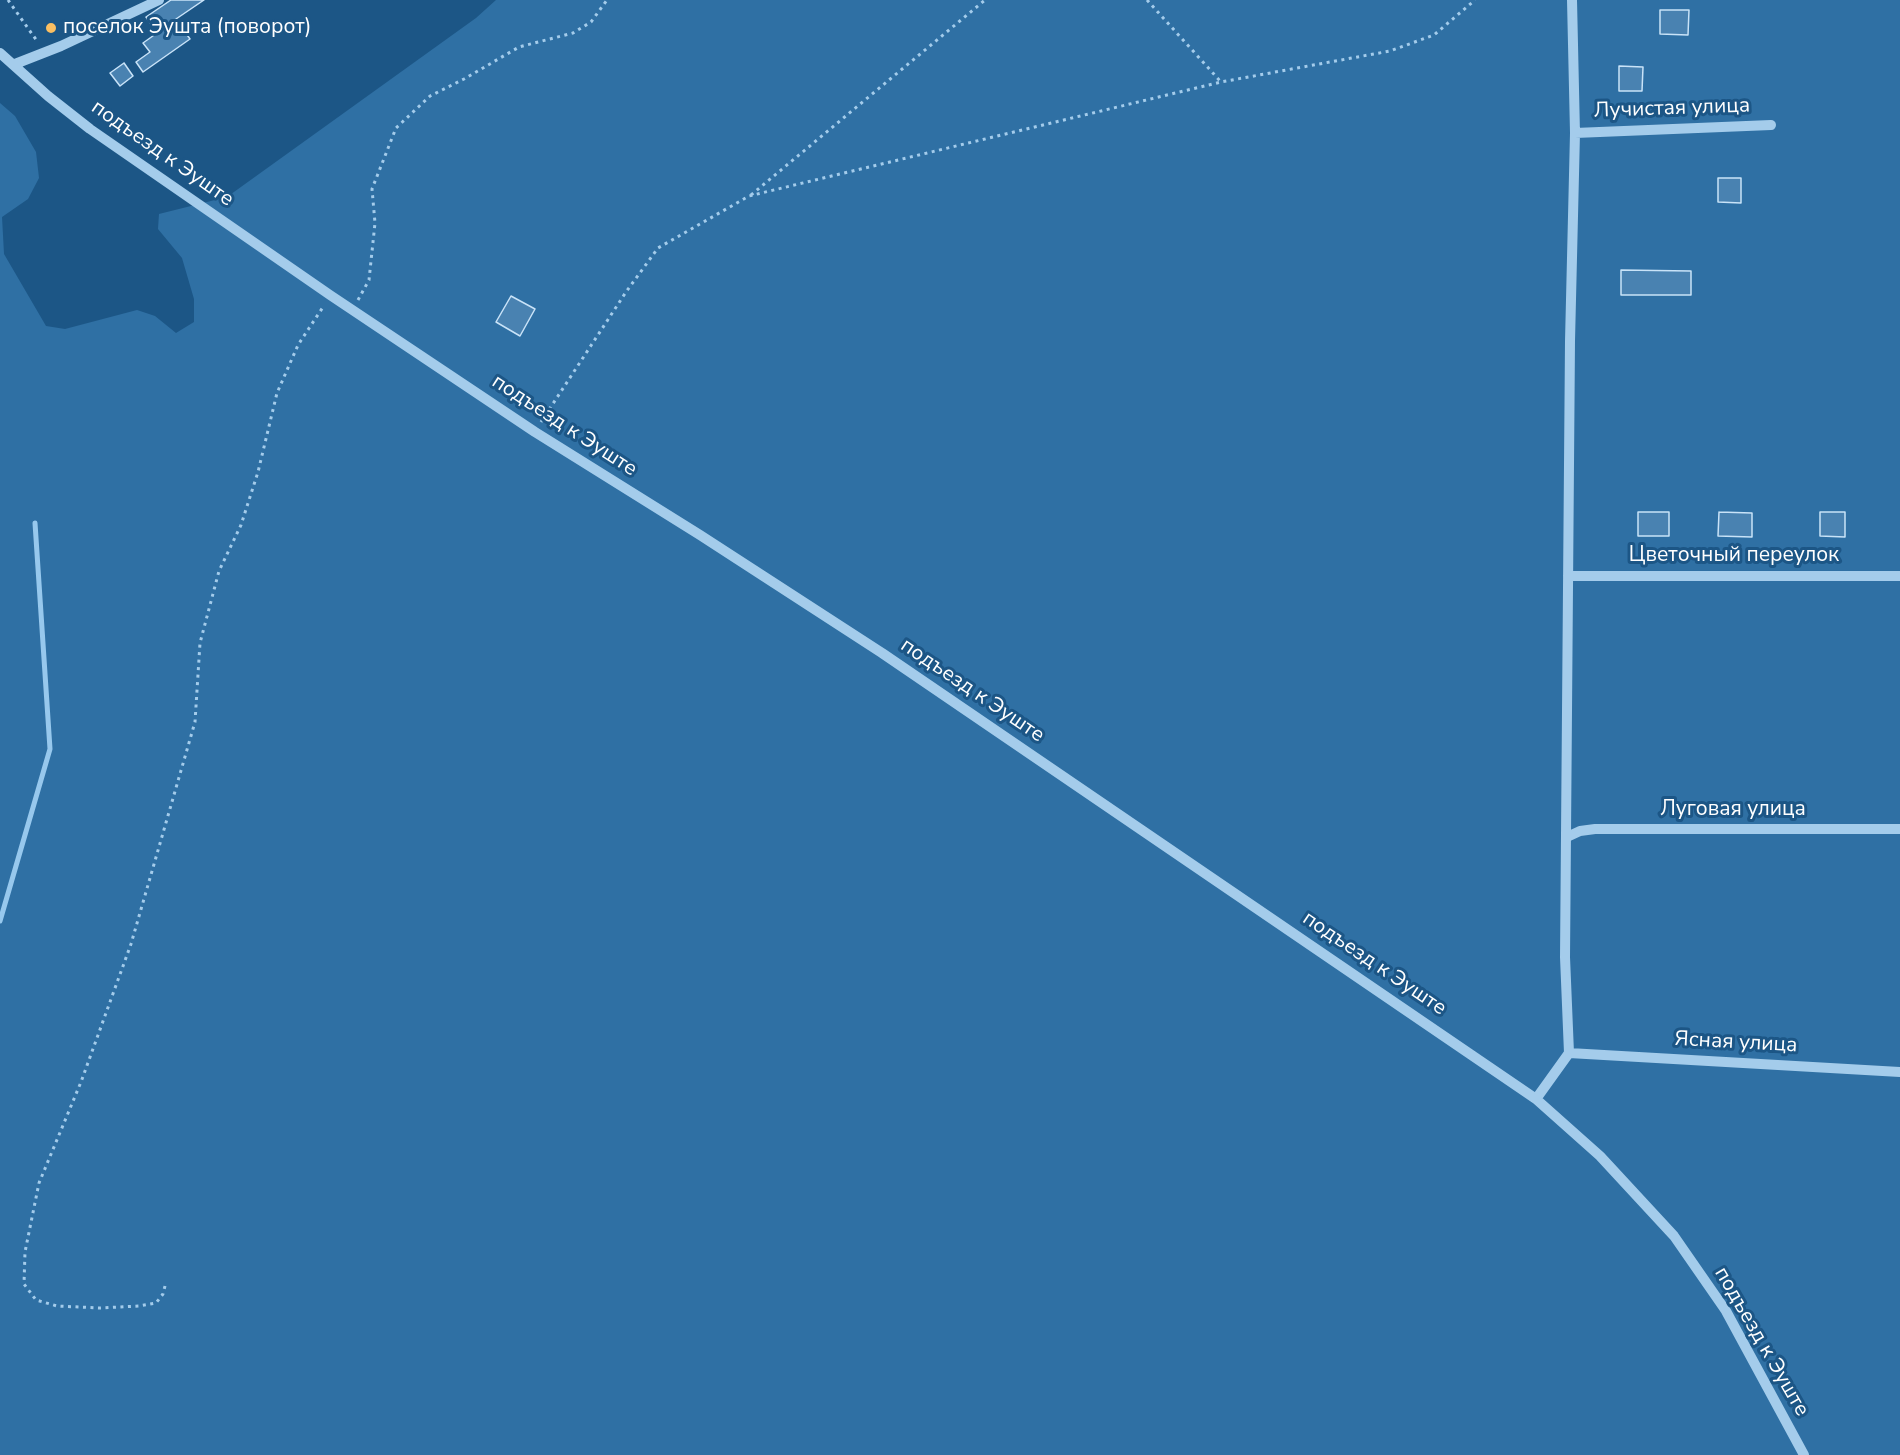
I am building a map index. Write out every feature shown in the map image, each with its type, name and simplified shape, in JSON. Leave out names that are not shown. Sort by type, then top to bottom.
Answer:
[{"type":"street","points":[[15,64],[159,0]]},
{"type":"street","points":[[1536,1099],[1569,1053],[1565,957],[1570,329],[1575,133],[1572,0]]},
{"type":"street","name":"подъезд к Эуште","points":[[0,53],[15,64],[48,96],[90,129],[330,295],[535,432],[882,653],[1536,1099],[1600,1156],[1674,1236],[1726,1311],[1804,1455]]},
{"type":"street","name":"Лучистая улица","points":[[1575,133],[1771,124]]},
{"type":"street","name":"Цветочный переулок","points":[[1568,576],[1900,576]]},
{"type":"street","name":"Луговая улица","points":[[1567,837],[1580,831],[1595,829],[1900,829]]},
{"type":"street","name":"Ясная улица","points":[[1569,1053],[1900,1072]]},
{"type":"path","points":[[8,0],[45,52]]},
{"type":"path","points":[[353,310],[369,280],[375,223],[372,189],[396,128],[430,96],[519,47],[573,33],[591,22],[608,0]]},
{"type":"path","points":[[535,432],[626,292],[658,248],[749,196],[985,0]]},
{"type":"path","points":[[1147,0],[1221,82]]},
{"type":"path","points":[[749,196],[1221,82],[1390,51],[1434,35],[1475,0]]},
{"type":"path","points":[[165,1286],[163,1294],[156,1303],[140,1306],[100,1308],[57,1306],[36,1300],[24,1284],[25,1252],[39,1183],[81,1082],[131,944],[192,733],[195,722],[200,643],[219,571],[241,525],[258,472],[277,393],[298,345],[330,295]]},
{"type":"shaded area","points":[[496,0],[1900,0],[1900,1455],[0,1455],[0,103],[15,116],[36,152],[39,178],[28,199],[2,217],[4,254],[46,326],[65,329],[137,310],[155,316],[176,333],[194,322],[194,299],[182,258],[158,229],[159,214],[227,197],[476,18]]},
{"type":"building","points":[[171,0],[204,0],[176,19],[190,39],[143,72],[136,62],[150,52],[143,43],[157,33],[146,17]]},
{"type":"building","points":[[1660,10],[1689,10],[1688,35],[1660,34]]},
{"type":"building","points":[[124,63],[133,76],[120,86],[110,73]]},
{"type":"building","points":[[1619,66],[1643,67],[1642,91],[1619,91]]},
{"type":"building","points":[[1718,178],[1741,178],[1741,203],[1718,202]]},
{"type":"building","points":[[1621,270],[1691,271],[1691,295],[1621,295]]},
{"type":"building","points":[[511,296],[535,309],[520,336],[496,322]]},
{"type":"building","points":[[1638,512],[1669,512],[1669,536],[1638,536]]},
{"type":"building","points":[[1719,512],[1752,513],[1752,537],[1718,536]]},
{"type":"building","points":[[1820,512],[1845,512],[1845,537],[1820,536]]},
{"type":"waterway","points":[[0,921],[50,749],[35,523]]},
{"type":"place","name":"поселок Эушта (поворот)","points":[[51,28]]}]
